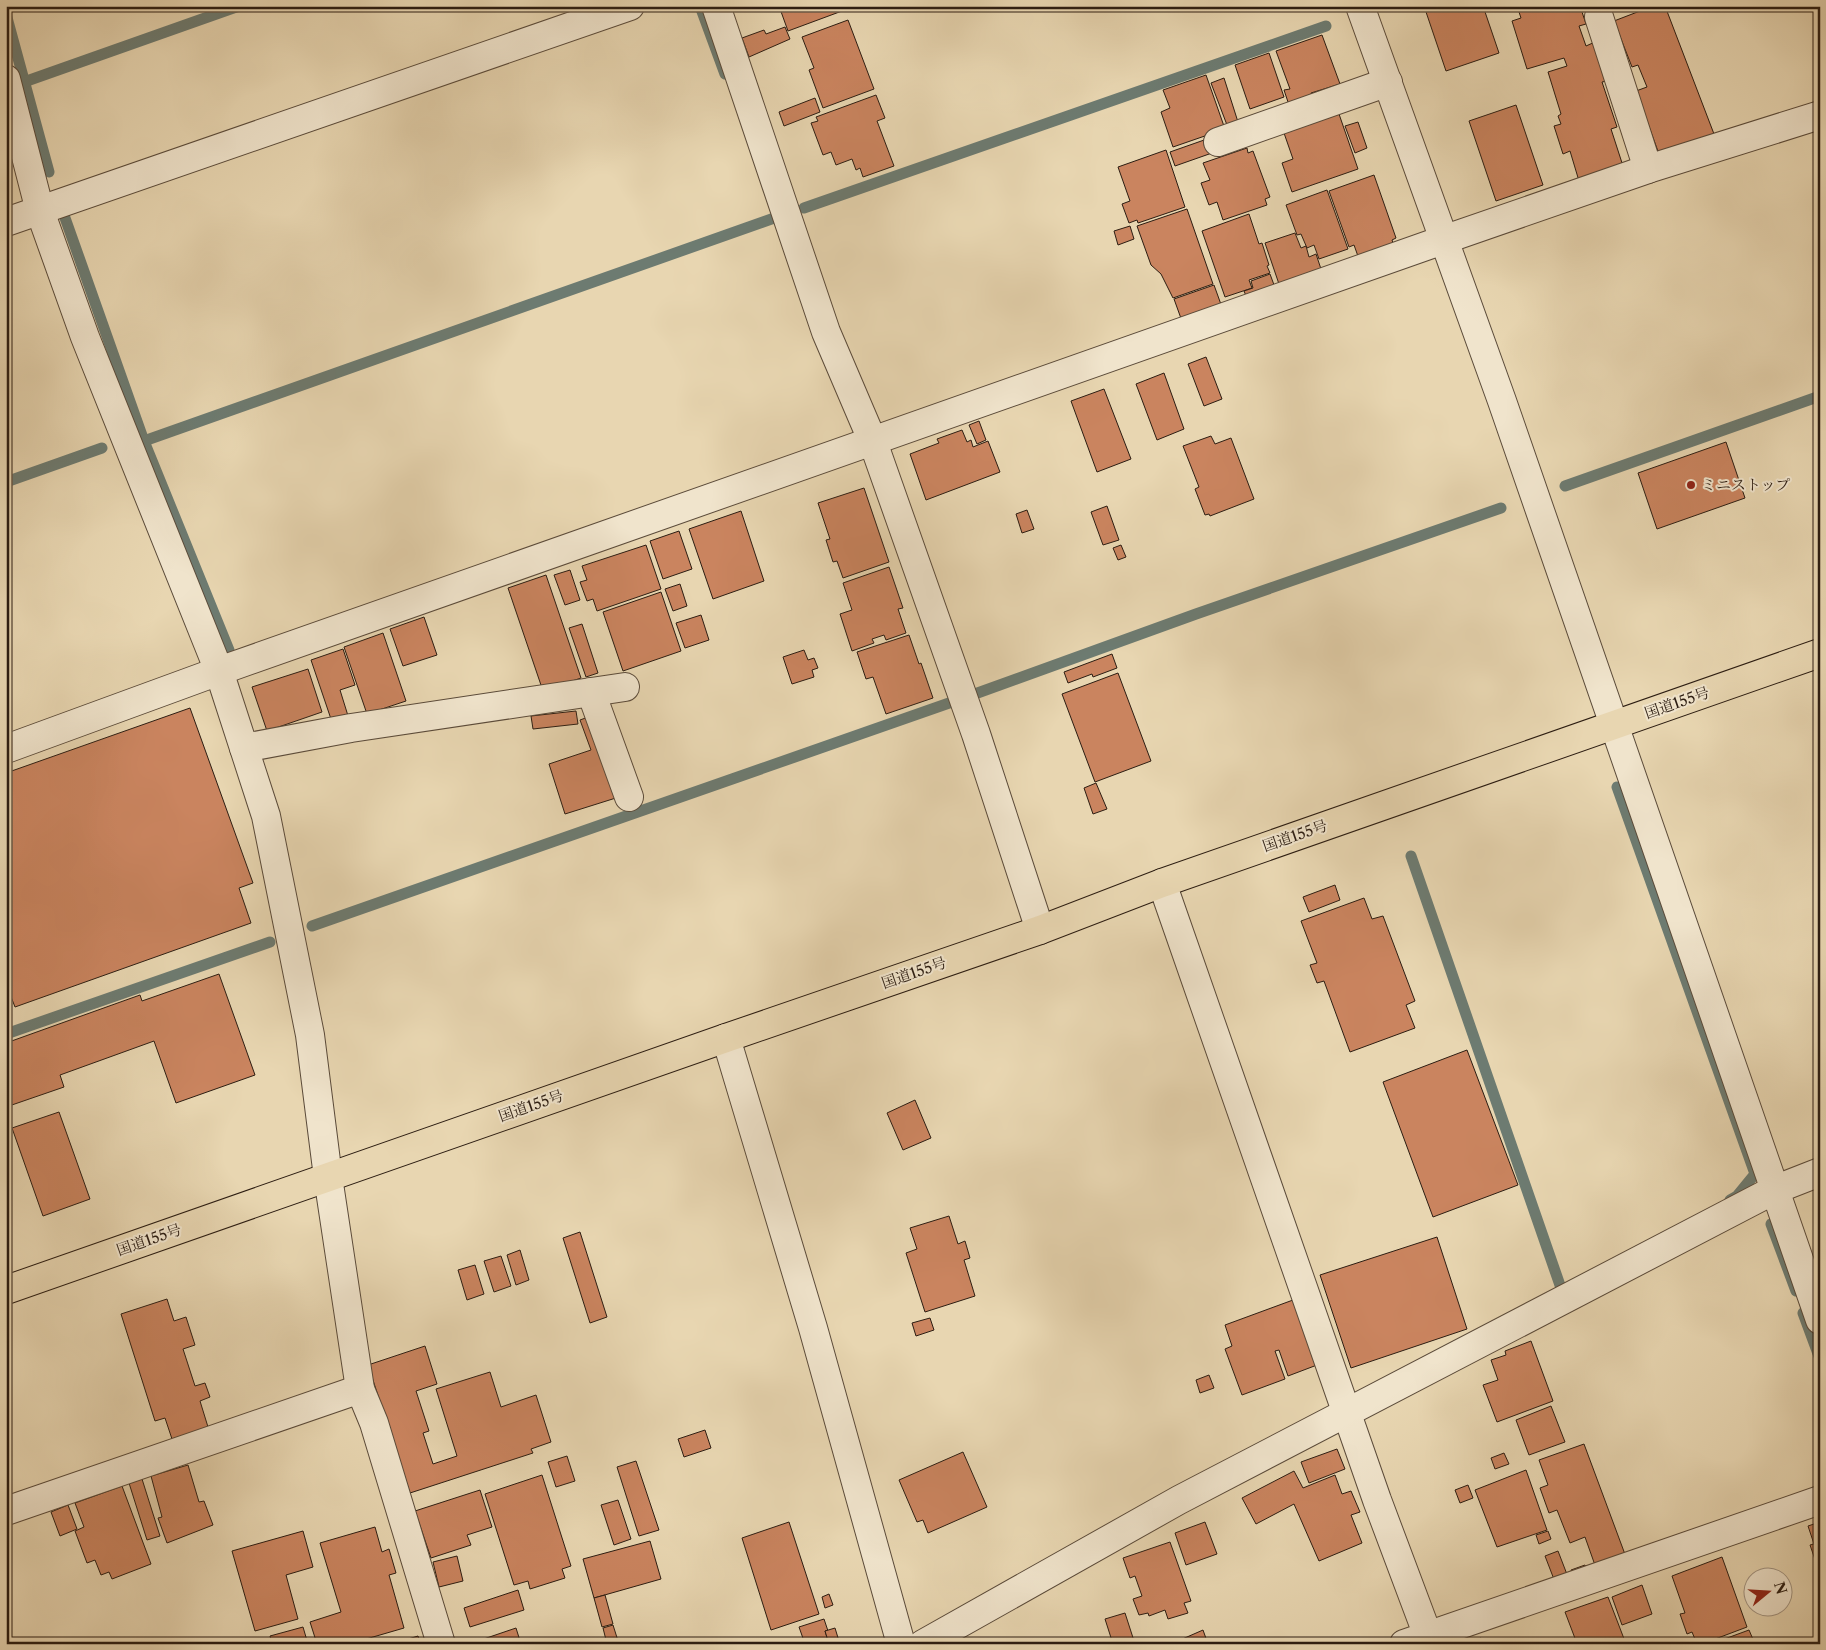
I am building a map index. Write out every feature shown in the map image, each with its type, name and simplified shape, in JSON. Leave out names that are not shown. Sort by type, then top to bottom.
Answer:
[{"type":"highway","name":"国道155号","points":[[6,1290],[1040,930],[1162,883],[1820,653]]},
{"type":"street","points":[[6,222],[630,6]]},
{"type":"street","points":[[716,6],[826,332],[873,442],[976,734],[1040,930]]},
{"type":"street","points":[[1360,6],[1502,402],[1820,1320]]},
{"type":"street","points":[[1599,17],[1648,169]]},
{"type":"street","points":[[6,80],[40,210],[85,336],[219,671],[266,816],[310,1035],[328,1177],[360,1389],[374,1422],[441,1644]]},
{"type":"street","points":[[1218,142],[1388,82]]},
{"type":"street","points":[[6,749],[219,671],[1443,240],[1648,169],[1820,115]]},
{"type":"street","points":[[244,748],[351,728],[625,686]]},
{"type":"street","points":[[592,692],[629,797]]},
{"type":"street","points":[[1162,883],[1377,1500],[1421,1641],[1820,1500]]},
{"type":"street","points":[[726,1038],[818,1346],[901,1644]]},
{"type":"street","points":[[923,1644],[1179,1500],[1774,1190],[1820,1172]]},
{"type":"street","points":[[6,1511],[360,1389]]},
{"type":"building","points":[[779,6],[840,6],[842,11],[788,31]]},
{"type":"building","points":[[1424,6],[1483,6],[1499,53],[1446,71]]},
{"type":"building","points":[[1517,6],[1580,6],[1586,24],[1579,26],[1586,46],[1595,42],[1607,81],[1602,82],[1617,127],[1611,129],[1623,166],[1579,181],[1570,151],[1563,154],[1554,126],[1561,124],[1558,116],[1561,114],[1548,72],[1567,66],[1564,58],[1527,69],[1512,21],[1521,18]]},
{"type":"building","points":[[1653,6],[1665,6],[1714,134],[1659,154],[1636,91],[1647,87],[1638,65],[1632,67],[1614,21]]},
{"type":"building","points":[[848,20],[874,89],[823,108],[809,70],[814,68],[802,37]]},
{"type":"building","points":[[785,27],[790,39],[749,57],[742,38],[764,30],[766,34]]},
{"type":"building","points":[[1322,35],[1340,84],[1311,93],[1312,97],[1289,105],[1284,90],[1290,89],[1276,51]]},
{"type":"building","points":[[1269,53],[1284,97],[1250,109],[1235,65]]},
{"type":"building","points":[[1206,75],[1225,129],[1173,147],[1161,112],[1170,108],[1163,90]]},
{"type":"building","points":[[1224,78],[1238,122],[1227,125],[1211,83]]},
{"type":"building","points":[[876,95],[885,118],[877,121],[894,166],[863,177],[860,168],[856,170],[852,159],[836,165],[831,152],[823,155],[811,123],[818,121],[816,117]]},
{"type":"building","points":[[815,98],[820,112],[784,126],[779,112]]},
{"type":"building","points":[[1516,105],[1543,185],[1496,201],[1469,121]]},
{"type":"building","points":[[1339,114],[1358,169],[1292,192],[1282,163],[1293,159],[1284,133]]},
{"type":"building","points":[[1358,122],[1367,148],[1355,153],[1345,126]]},
{"type":"building","points":[[1207,139],[1212,153],[1175,166],[1170,152]]},
{"type":"building","points":[[1247,148],[1248,153],[1253,151],[1270,197],[1265,199],[1267,205],[1223,220],[1217,202],[1209,205],[1201,183],[1210,180],[1203,163]]},
{"type":"building","points":[[1166,150],[1185,207],[1138,223],[1137,220],[1129,223],[1122,204],[1130,201],[1118,167]]},
{"type":"building","points":[[1374,175],[1396,238],[1392,240],[1394,246],[1359,259],[1354,245],[1349,247],[1329,191]]},
{"type":"building","points":[[1327,190],[1348,249],[1319,259],[1314,245],[1307,248],[1301,234],[1297,235],[1286,205]]},
{"type":"building","points":[[1187,209],[1213,284],[1173,298],[1161,274],[1151,265],[1137,226]]},
{"type":"building","points":[[1249,214],[1259,244],[1262,243],[1270,273],[1249,280],[1252,288],[1225,297],[1202,231]]},
{"type":"building","points":[[1130,226],[1134,239],[1118,245],[1114,231]]},
{"type":"building","points":[[1295,233],[1301,248],[1306,246],[1309,257],[1316,254],[1322,272],[1280,287],[1265,243]]},
{"type":"building","points":[[1270,274],[1277,293],[1249,303],[1244,291],[1253,288],[1251,281]]},
{"type":"building","points":[[1214,285],[1223,310],[1183,324],[1174,299]]},
{"type":"building","points":[[1206,357],[1222,399],[1204,406],[1188,364]]},
{"type":"building","points":[[1164,373],[1184,429],[1157,440],[1136,384]]},
{"type":"building","points":[[1104,389],[1131,459],[1097,472],[1071,401]]},
{"type":"building","points":[[979,421],[986,440],[977,444],[969,425]]},
{"type":"building","points":[[962,430],[967,442],[971,440],[973,447],[988,441],[1000,472],[926,500],[910,454],[939,443],[937,439]]},
{"type":"building","points":[[1211,436],[1215,444],[1231,438],[1254,499],[1210,516],[1209,514],[1205,515],[1195,489],[1199,487],[1183,446]]},
{"type":"building","name":"ミニストップ","points":[[1726,442],[1745,498],[1657,529],[1638,473]]},
{"type":"building","points":[[864,488],[889,562],[843,578],[837,561],[833,562],[826,540],[830,539],[818,503]]},
{"type":"building","points":[[1107,506],[1119,540],[1103,545],[1091,512]]},
{"type":"building","points":[[1027,510],[1034,529],[1022,533],[1016,514]]},
{"type":"building","points":[[741,511],[764,581],[713,599],[689,529]]},
{"type":"building","points":[[679,531],[692,569],[663,579],[650,541]]},
{"type":"building","points":[[646,545],[661,589],[597,611],[593,599],[587,601],[580,582],[587,580],[582,566]]},
{"type":"building","points":[[1121,545],[1126,557],[1118,560],[1113,548]]},
{"type":"building","points":[[889,567],[903,608],[898,609],[906,633],[886,640],[884,635],[872,639],[874,643],[852,651],[840,614],[852,610],[843,583]]},
{"type":"building","points":[[570,570],[580,600],[565,605],[554,575]]},
{"type":"building","points":[[546,575],[581,678],[543,691],[508,588]]},
{"type":"building","points":[[680,584],[687,606],[673,611],[665,589]]},
{"type":"building","points":[[661,592],[681,651],[623,671],[603,612]]},
{"type":"building","points":[[701,615],[709,640],[685,648],[676,623]]},
{"type":"building","points":[[424,617],[437,655],[403,666],[390,629]]},
{"type":"building","points":[[582,624],[598,673],[586,677],[569,628]]},
{"type":"building","points":[[383,633],[406,701],[367,714],[344,647]]},
{"type":"building","points":[[909,635],[933,698],[886,714],[873,677],[866,679],[857,652]]},
{"type":"building","points":[[343,649],[355,685],[340,690],[349,719],[333,725],[311,660]]},
{"type":"building","points":[[804,650],[808,660],[814,658],[818,668],[812,670],[814,677],[792,684],[783,657]]},
{"type":"building","points":[[1112,654],[1117,668],[1093,677],[1092,674],[1068,683],[1064,672]]},
{"type":"building","points":[[308,669],[322,712],[267,731],[252,687]]},
{"type":"building","points":[[1118,673],[1151,761],[1095,782],[1062,694]]},
{"type":"building","points":[[190,708],[253,883],[239,888],[251,923],[15,1007],[6,984],[6,773]]},
{"type":"building","points":[[576,711],[578,724],[533,729],[531,716]]},
{"type":"building","points":[[591,716],[619,797],[565,814],[549,764],[591,750],[580,720]]},
{"type":"building","points":[[1096,783],[1107,809],[1093,814],[1084,788]]},
{"type":"building","points":[[1335,885],[1340,900],[1309,912],[1303,897]]},
{"type":"building","points":[[1364,898],[1372,919],[1383,916],[1415,1001],[1406,1005],[1415,1028],[1350,1052],[1324,981],[1317,983],[1310,965],[1317,963],[1301,921]]},
{"type":"building","points":[[219,974],[255,1075],[176,1103],[154,1041],[60,1075],[64,1087],[6,1107],[6,1043],[140,995],[142,1001]]},
{"type":"building","points":[[1467,1050],[1518,1185],[1433,1217],[1383,1082]]},
{"type":"building","points":[[915,1100],[931,1138],[903,1150],[887,1113]]},
{"type":"building","points":[[59,1112],[90,1199],[43,1216],[12,1128]]},
{"type":"building","points":[[949,1216],[958,1244],[965,1241],[970,1258],[964,1260],[975,1296],[925,1312],[906,1253],[917,1249],[910,1228]]},
{"type":"building","points":[[580,1232],[607,1317],[590,1323],[563,1238]]},
{"type":"building","points":[[1437,1237],[1467,1329],[1351,1368],[1320,1275]]},
{"type":"building","points":[[520,1250],[529,1280],[516,1285],[507,1255]]},
{"type":"building","points":[[501,1256],[511,1286],[494,1292],[484,1261]]},
{"type":"building","points":[[475,1265],[484,1294],[467,1300],[458,1270]]},
{"type":"building","points":[[167,1299],[174,1321],[186,1317],[195,1345],[183,1349],[195,1386],[205,1383],[210,1397],[200,1401],[208,1427],[172,1439],[165,1418],[155,1421],[121,1314]]},
{"type":"building","points":[[1293,1300],[1317,1365],[1288,1376],[1279,1350],[1275,1351],[1285,1379],[1242,1395],[1225,1349],[1232,1346],[1225,1325]]},
{"type":"building","points":[[930,1318],[934,1330],[916,1336],[912,1323]]},
{"type":"building","points":[[1531,1341],[1553,1401],[1497,1422],[1483,1385],[1498,1380],[1491,1360],[1506,1355],[1505,1351]]},
{"type":"building","points":[[425,1346],[437,1384],[416,1391],[429,1431],[423,1433],[433,1464],[457,1456],[436,1389],[490,1372],[501,1407],[536,1395],[551,1442],[531,1449],[533,1453],[410,1493],[368,1365]]},
{"type":"building","points":[[1209,1375],[1214,1388],[1200,1393],[1196,1380]]},
{"type":"building","points":[[1551,1406],[1565,1442],[1529,1455],[1516,1420]]},
{"type":"building","points":[[705,1430],[711,1448],[684,1457],[678,1439]]},
{"type":"building","points":[[1584,1444],[1626,1557],[1596,1568],[1585,1537],[1570,1543],[1557,1510],[1549,1513],[1540,1488],[1548,1485],[1539,1460]]},
{"type":"building","points":[[1337,1449],[1345,1469],[1309,1483],[1301,1462]]},
{"type":"building","points":[[963,1452],[987,1507],[928,1533],[923,1520],[917,1522],[899,1480]]},
{"type":"building","points":[[1504,1453],[1509,1464],[1495,1469],[1491,1458]]},
{"type":"building","points":[[567,1456],[575,1481],[556,1487],[548,1462]]},
{"type":"building","points":[[636,1461],[659,1530],[639,1536],[617,1467]]},
{"type":"building","points":[[188,1465],[199,1502],[204,1501],[213,1525],[167,1543],[158,1518],[162,1517],[151,1476]]},
{"type":"building","points":[[1526,1470],[1547,1530],[1497,1547],[1475,1490]]},
{"type":"building","points":[[1294,1471],[1303,1488],[1335,1475],[1342,1494],[1351,1491],[1360,1512],[1351,1515],[1362,1543],[1319,1561],[1294,1504],[1256,1524],[1242,1498]]},
{"type":"building","points":[[542,1475],[571,1566],[562,1569],[565,1578],[530,1589],[528,1581],[514,1585],[485,1494]]},
{"type":"building","points":[[142,1479],[160,1536],[147,1540],[129,1483]]},
{"type":"building","points":[[1468,1485],[1473,1498],[1460,1503],[1455,1490]]},
{"type":"building","points":[[122,1486],[151,1564],[112,1579],[109,1572],[101,1575],[95,1560],[87,1563],[75,1531],[84,1527],[75,1503]]},
{"type":"building","points":[[480,1490],[492,1527],[467,1535],[471,1545],[431,1558],[415,1511]]},
{"type":"building","points":[[618,1500],[631,1539],[614,1545],[601,1505]]},
{"type":"building","points":[[68,1505],[77,1529],[60,1536],[51,1512]]},
{"type":"building","points":[[789,1522],[819,1614],[771,1630],[742,1538]]},
{"type":"building","points":[[1205,1522],[1217,1554],[1186,1565],[1175,1533]]},
{"type":"building","points":[[1820,1522],[1820,1574],[1810,1545],[1814,1544],[1808,1526]]},
{"type":"building","points":[[375,1527],[382,1552],[389,1549],[396,1573],[389,1575],[404,1628],[349,1644],[317,1644],[310,1622],[341,1612],[320,1543]]},
{"type":"building","points":[[303,1531],[313,1567],[286,1575],[298,1619],[255,1631],[232,1551]]},
{"type":"building","points":[[1548,1531],[1551,1539],[1539,1544],[1536,1535]]},
{"type":"building","points":[[650,1541],[661,1579],[594,1598],[583,1559]]},
{"type":"building","points":[[1170,1542],[1191,1601],[1184,1603],[1188,1613],[1168,1619],[1165,1610],[1149,1616],[1148,1613],[1139,1615],[1133,1599],[1142,1596],[1135,1576],[1130,1578],[1123,1558]]},
{"type":"building","points":[[1558,1551],[1568,1577],[1555,1582],[1545,1556]]},
{"type":"building","points":[[457,1556],[463,1581],[439,1587],[433,1562]]},
{"type":"building","points":[[1722,1557],[1747,1627],[1702,1644],[1697,1644],[1692,1632],[1687,1634],[1680,1614],[1685,1613],[1672,1576]]},
{"type":"building","points":[[1585,1565],[1589,1573],[1574,1578],[1571,1570]]},
{"type":"building","points":[[1642,1585],[1652,1614],[1622,1625],[1612,1597]]},
{"type":"building","points":[[518,1590],[524,1610],[470,1627],[464,1608]]},
{"type":"building","points":[[829,1594],[833,1605],[825,1608],[822,1597]]},
{"type":"building","points":[[605,1595],[613,1624],[602,1627],[594,1598]]},
{"type":"building","points":[[1608,1597],[1626,1644],[1570,1644],[1576,1641],[1565,1612]]},
{"type":"building","points":[[1125,1613],[1135,1644],[1113,1644],[1105,1619]]},
{"type":"building","points":[[824,1619],[828,1631],[825,1631],[829,1644],[805,1644],[799,1627]]},
{"type":"building","points":[[613,1625],[619,1644],[607,1644],[603,1628]]},
{"type":"building","points":[[303,1627],[308,1644],[272,1644],[270,1636]]},
{"type":"building","points":[[516,1628],[521,1644],[469,1644]]},
{"type":"building","points":[[835,1628],[839,1641],[829,1644],[825,1631]]},
{"type":"building","points":[[1203,1630],[1208,1644],[1171,1644]]},
{"type":"building","points":[[1749,1630],[1755,1644],[1720,1644],[1719,1641]]},
{"type":"building","points":[[418,1636],[421,1644],[392,1644]]},
{"type":"building","points":[[1481,1638],[1484,1644],[1465,1644]]},
{"type":"waterway","points":[[24,82],[239,6]]},
{"type":"waterway","points":[[700,6],[725,74]]},
{"type":"waterway","points":[[6,14],[49,172]]},
{"type":"waterway","points":[[804,208],[1326,26]]},
{"type":"waterway","points":[[64,215],[144,441],[229,650]]},
{"type":"waterway","points":[[144,441],[777,217]]},
{"type":"waterway","points":[[1565,486],[1820,396]]},
{"type":"waterway","points":[[6,482],[102,448]]},
{"type":"waterway","points":[[972,695],[1196,614],[1501,508]]},
{"type":"waterway","points":[[312,926],[952,702]]},
{"type":"waterway","points":[[1617,787],[1755,1174],[1737,1196],[1730,1200]]},
{"type":"waterway","points":[[1411,856],[1562,1291]]},
{"type":"waterway","points":[[6,1034],[270,942]]},
{"type":"waterway","points":[[1771,1224],[1796,1291]]},
{"type":"waterway","points":[[1803,1313],[1820,1359]]},
{"type":"place","name":"ミニストップ","points":[[1691,485]]}]
